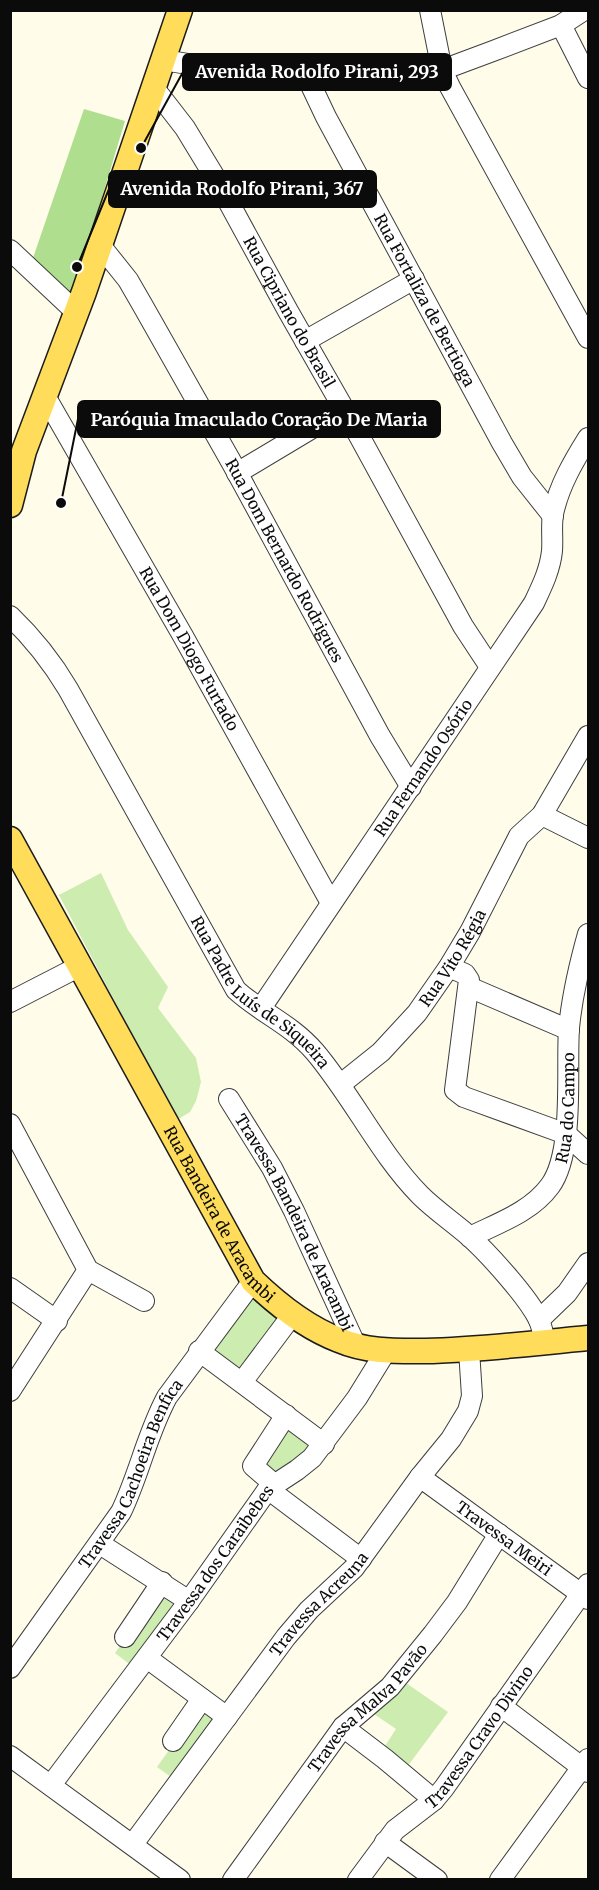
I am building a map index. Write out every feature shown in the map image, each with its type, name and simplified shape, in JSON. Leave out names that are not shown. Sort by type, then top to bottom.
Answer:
[{"type":"main road","points":[[10,505],[24,451],[100,245],[180,10]]},
{"type":"main road","name":"Rua Bandeira de Aracambi","points":[[10,839],[253,1281],[271,1298],[331,1336],[356,1346],[386,1351],[469,1350],[542,1331],[588,1338]]},
{"type":"street","points":[[429,10],[442,70],[588,338]]},
{"type":"street","points":[[163,60],[289,80],[382,76],[442,70],[561,25],[584,10]]},
{"type":"street","points":[[561,25],[588,78]]},
{"type":"street","name":"Rua Fortaliza de Bertioga","points":[[309,79],[326,117],[502,443],[522,477],[553,516]]},
{"type":"street","name":"Rua Cipriano do Brasil","points":[[154,88],[184,128],[216,179],[463,626],[490,667]]},
{"type":"street","name":"Rua Dom Bernardo Rodrigues","points":[[100,245],[128,280],[143,306],[237,472],[380,736],[411,786]]},
{"type":"street","points":[[10,250],[76,312]]},
{"type":"street","points":[[305,341],[414,279]]},
{"type":"street","name":"Rua Dom Diogo Furtado","points":[[45,396],[183,636],[331,903]]},
{"type":"street","points":[[237,472],[344,409]]},
{"type":"street","name":"Rua Fernando Osório","points":[[261,1008],[534,603],[547,575],[552,551],[553,516],[560,489],[573,461],[588,438]]},
{"type":"street","name":"Rua Padre Luís de Siqueira","points":[[10,616],[47,658],[68,689],[230,980],[247,1000],[301,1037],[341,1084],[408,1181],[420,1195],[493,1259],[542,1331]]},
{"type":"street","name":"Rua Vito Régia","points":[[341,1084],[381,1052],[417,1013],[470,932],[519,836],[542,815],[588,736]]},
{"type":"street","points":[[542,815],[588,838]]},
{"type":"street","name":"Rua do Campo","points":[[470,1237],[536,1201],[551,1185],[559,1168],[566,1134],[570,1060],[569,1030],[576,979],[588,934]]},
{"type":"street","points":[[10,1002],[80,966]]},
{"type":"street","points":[[449,967],[468,977],[469,987],[455,1090],[464,1096],[566,1134],[588,1154]]},
{"type":"street","points":[[469,987],[569,1030]]},
{"type":"street","name":"Travessa Bandeira de Aracambi","points":[[229,1099],[272,1168],[290,1202],[356,1346]]},
{"type":"street","points":[[10,1124],[88,1270],[144,1301]]},
{"type":"street","points":[[542,1331],[588,1263]]},
{"type":"street","points":[[10,1391],[88,1270]]},
{"type":"street","name":"Travessa Cachoeira Benfica","points":[[10,1668],[121,1512],[131,1492],[158,1414],[178,1380],[253,1281]]},
{"type":"street","points":[[10,1288],[57,1321]]},
{"type":"street","points":[[242,1382],[293,1314]]},
{"type":"street","name":"Travessa Acreuna","points":[[133,1844],[285,1637],[309,1610],[354,1568],[451,1439],[468,1411],[471,1396],[469,1350]]},
{"type":"street","points":[[200,1351],[324,1444]]},
{"type":"street","name":"Travessa dos Caraibebes","points":[[51,1785],[189,1601],[271,1486],[297,1470],[324,1444],[357,1398],[386,1351]]},
{"type":"street","points":[[286,1415],[253,1466],[271,1486],[361,1558]]},
{"type":"street","name":"Travessa Meiri","points":[[420,1478],[586,1592]]},
{"type":"street","name":"Travessa Malva Pavão","points":[[233,1880],[343,1727],[390,1687],[457,1602],[500,1534]]},
{"type":"street","points":[[100,1544],[189,1601]]},
{"type":"street","points":[[125,1637],[162,1582]]},
{"type":"street","name":"Travessa Cravo Divino","points":[[358,1880],[396,1830],[434,1800],[586,1592]]},
{"type":"street","points":[[147,1658],[227,1718]]},
{"type":"street","points":[[173,1741],[202,1699]]},
{"type":"street","points":[[500,1880],[586,1766],[501,1706]]},
{"type":"street","points":[[343,1727],[434,1800]]},
{"type":"street","points":[[10,1756],[180,1880]]},
{"type":"street","points":[[385,1842],[437,1880]]},
{"type":"green space","points":[[84,109],[125,121],[72,297],[33,258]]},
{"type":"green space","points":[[101,873],[128,930],[168,987],[158,1008],[196,1058],[201,1082],[196,1101],[190,1112],[177,1120],[59,895]]},
{"type":"green space","points":[[258,1299],[280,1318],[243,1372],[210,1353],[249,1301]]},
{"type":"green space","points":[[287,1422],[316,1441],[282,1476],[257,1466]]},
{"type":"green space","points":[[162,1587],[180,1600],[132,1666],[115,1653]]},
{"type":"green space","points":[[406,1683],[448,1712],[404,1771],[381,1752],[396,1729],[371,1712]]},
{"type":"green space","points":[[204,1701],[222,1713],[174,1779],[157,1767]]},
{"type":"place","name":"Avenida Rodolfo Pirani, 293","points":[[141,148]]},
{"type":"place","name":"Avenida Rodolfo Pirani, 367","points":[[77,267]]},
{"type":"place","name":"Paróquia Imaculado Coração De Maria","points":[[61,503]]}]
